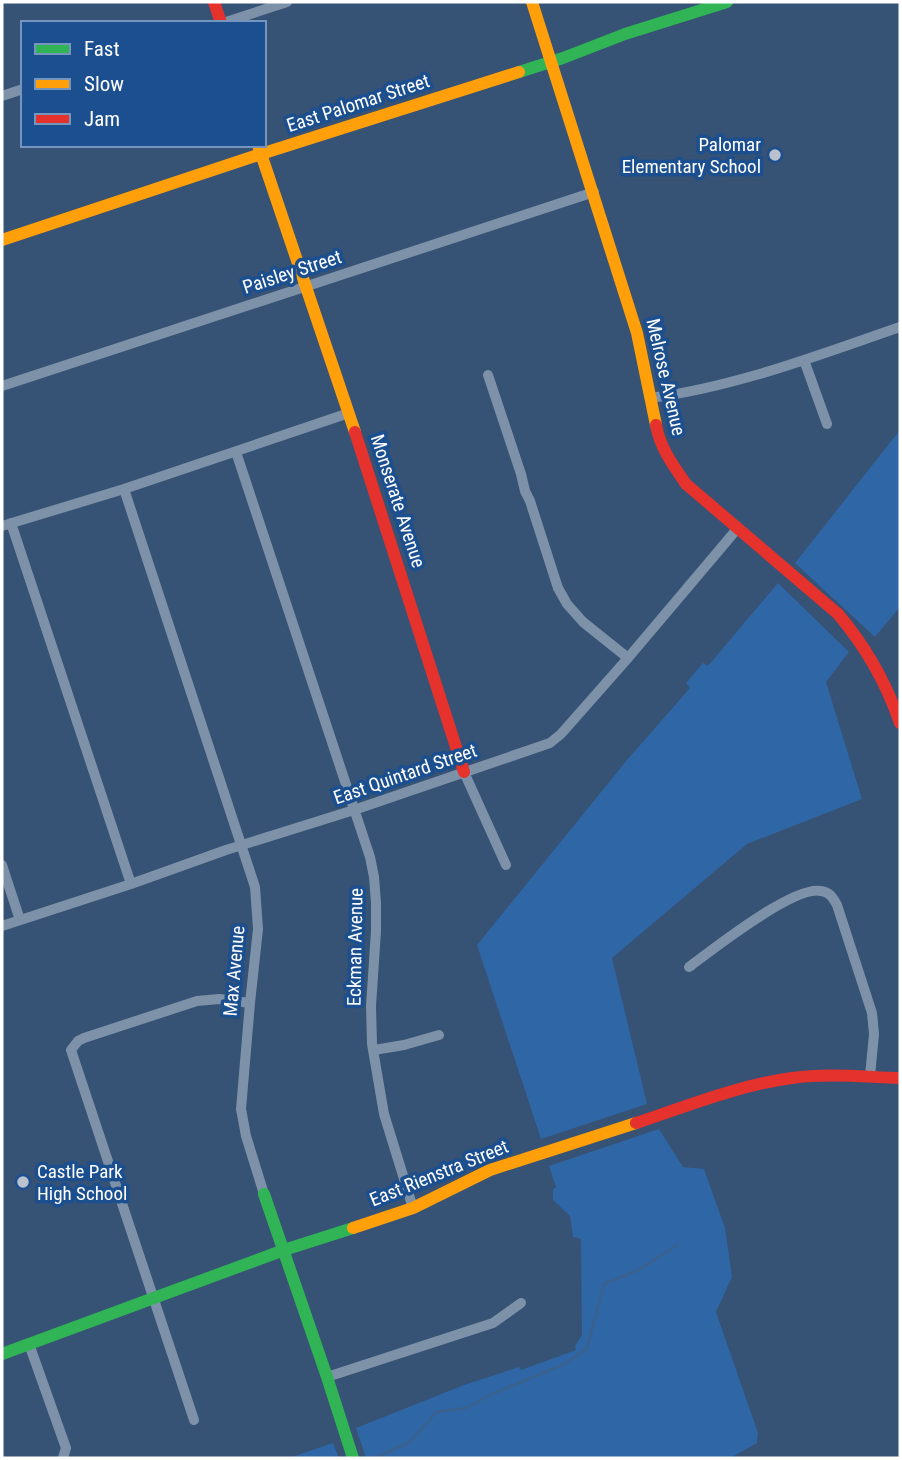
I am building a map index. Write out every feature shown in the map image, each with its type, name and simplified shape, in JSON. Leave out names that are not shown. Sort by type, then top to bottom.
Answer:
[{"type":"street","points":[[214,2],[221,21]]},
{"type":"street","points":[[228,21],[287,2]]},
{"type":"street","name":"Melrose Avenue","points":[[532,2],[637,333],[658,437],[668,458],[686,484],[838,614],[858,638],[884,678],[900,723]]},
{"type":"street","name":"East Palomar Street","points":[[2,240],[260,150],[552,61],[625,34],[727,2]]},
{"type":"street","points":[[2,96],[21,90]]},
{"type":"street","name":"Monserate Avenue","points":[[260,150],[349,414],[464,772],[506,865]]},
{"type":"street","name":"Paisley Street","points":[[2,386],[594,192]]},
{"type":"street","points":[[650,398],[727,384],[900,327]]},
{"type":"street","points":[[804,360],[827,424]]},
{"type":"street","points":[[488,375],[558,588],[567,604],[583,622],[628,658]]},
{"type":"street","points":[[131,884],[6,525],[349,414]]},
{"type":"street","name":"Eckman Avenue","points":[[236,452],[370,857],[376,896],[371,1006],[374,1050],[384,1114],[413,1208]]},
{"type":"street","name":"Max Avenue","points":[[124,489],[255,887],[258,929],[241,1109],[246,1136],[264,1194],[353,1458]]},
{"type":"street","name":"East Quintard Street","points":[[2,926],[550,743],[628,658],[737,529]]},
{"type":"street","points":[[2,864],[20,920]]},
{"type":"street","points":[[689,967],[755,919],[792,897],[819,890],[832,895],[872,1013],[874,1034],[870,1076]]},
{"type":"street","points":[[194,1420],[71,1050],[84,1038],[197,1001],[219,999],[250,1003]]},
{"type":"street","points":[[374,1050],[439,1035]]},
{"type":"street","name":"East Rienstra Street","points":[[2,1354],[284,1250],[413,1208],[490,1170],[733,1091],[790,1078],[825,1075],[900,1078]]},
{"type":"street","points":[[327,1377],[493,1323],[521,1303]]},
{"type":"street","points":[[29,1343],[66,1448],[64,1456]]},
{"type":"shaded area","points":[[900,430],[900,607],[875,637],[795,563]]},
{"type":"shaded area","points":[[778,583],[849,652],[826,682],[862,799],[747,844],[612,958],[647,1104],[541,1139],[477,945],[627,760],[690,688],[686,683],[703,663],[708,666]]},
{"type":"shaded area","points":[[659,1129],[683,1167],[704,1169],[725,1228],[732,1277],[716,1312],[758,1433],[757,1443],[730,1458],[366,1458],[356,1428],[464,1385],[519,1367],[521,1370],[576,1350],[575,1346],[582,1335],[581,1239],[573,1237],[570,1216],[553,1200],[553,1189],[556,1187],[549,1166]]},
{"type":"shaded area","points":[[333,1443],[339,1458],[289,1458]]},
{"type":"waterway","points":[[374,1458],[410,1442],[436,1412],[466,1408],[492,1394],[565,1364],[587,1348],[604,1284],[640,1269],[677,1245]]},
{"type":"traffic: fast","points":[[519,72],[625,34],[727,2]]},
{"type":"traffic: fast","points":[[264,1194],[353,1458]]},
{"type":"traffic: fast","points":[[2,1354],[284,1250],[353,1228]]},
{"type":"traffic: slow","points":[[532,2],[637,333],[656,425]]},
{"type":"traffic: slow","points":[[2,240],[519,72]]},
{"type":"traffic: slow","points":[[259,147],[355,432]]},
{"type":"traffic: slow","points":[[353,1228],[413,1208],[490,1170],[636,1123]]},
{"type":"traffic: jam","points":[[214,2],[220,21]]},
{"type":"traffic: jam","points":[[656,425],[664,449],[686,484],[838,614],[858,639],[874,666],[900,723]]},
{"type":"traffic: jam","points":[[355,432],[464,772]]},
{"type":"traffic: jam","points":[[636,1123],[713,1097],[772,1081],[819,1076],[900,1078]]},
{"type":"place","name":"Palomar Elementary School","points":[[775,155]]},
{"type":"place","name":"Castle Park High School","points":[[23,1182]]}]
